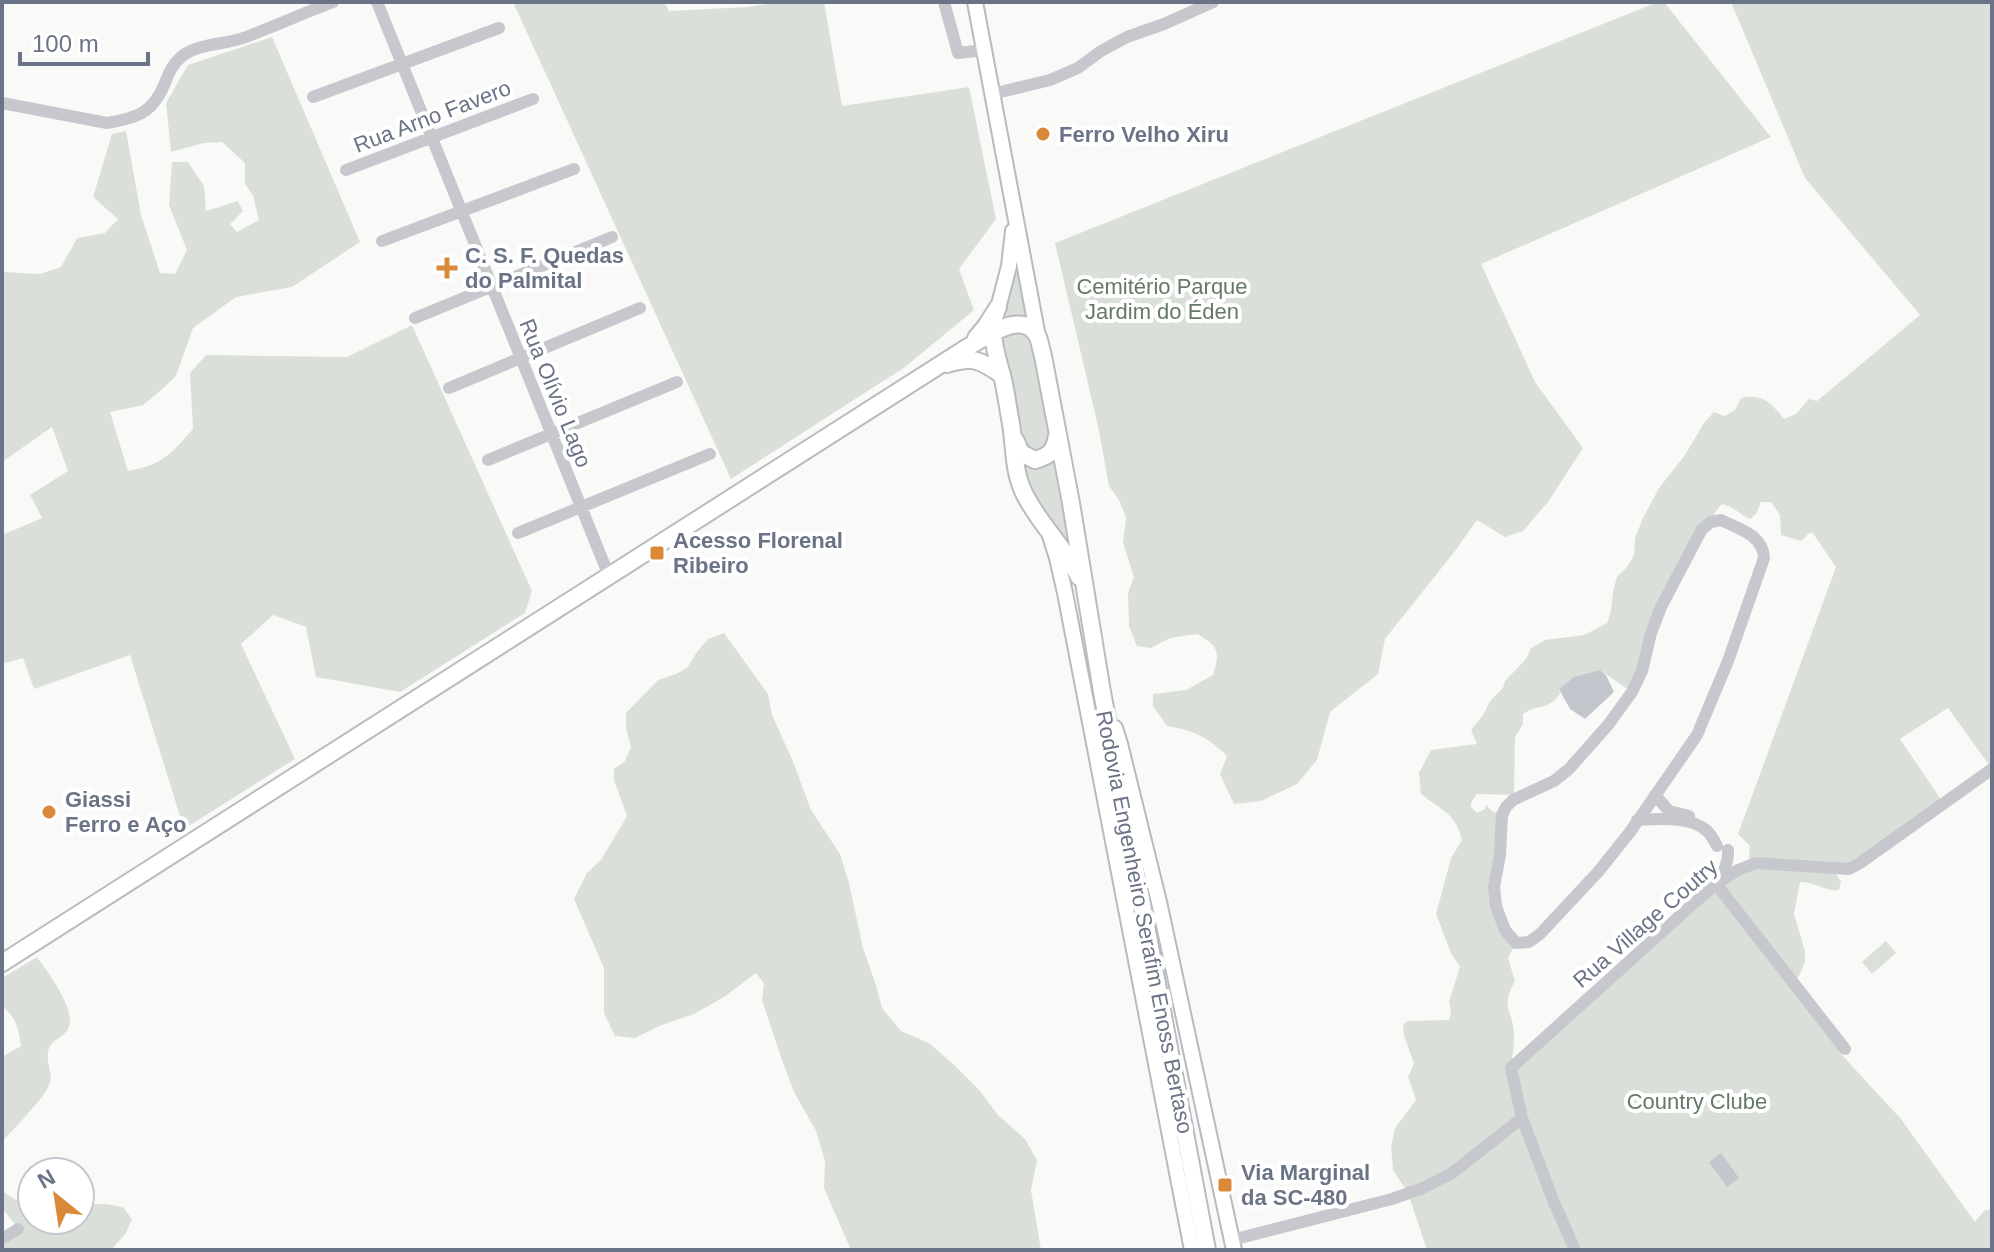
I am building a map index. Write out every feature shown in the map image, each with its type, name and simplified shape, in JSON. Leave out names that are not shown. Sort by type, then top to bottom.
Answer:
[{"type":"highway","points":[[968,347],[998,307]]},
{"type":"highway","points":[[2,963],[968,347],[1020,323],[1038,337]]},
{"type":"highway","name":"Rodovia Engenheiro Serafim Enoss Bertaso","points":[[993,333],[1019,481],[1033,511],[1073,564],[1087,593]]},
{"type":"highway","name":"Rodovia Engenheiro Serafim Enoss Bertaso","points":[[1038,337],[1069,487],[1102,692],[1207,1250]]},
{"type":"highway","points":[[938,367],[960,360],[976,360],[1002,375]]},
{"type":"highway","points":[[1012,431],[1021,453],[1035,460],[1051,454],[1057,435]]},
{"type":"main road","name":"Rodovia Engenheiro Serafim Enoss Bertaso","points":[[975,2],[1038,337]]},
{"type":"main road","name":"Rodovia Engenheiro Serafim Enoss Bertaso","points":[[993,333],[1009,266],[1015,210]]},
{"type":"main road","points":[[1046,529],[1053,544],[1065,593],[1192,1250]]},
{"type":"main road","points":[[1102,692],[1120,744],[1159,902],[1233,1245]]},
{"type":"street","points":[[2,103],[107,123],[123,120],[153,106],[172,66],[190,51],[242,38],[333,2]]},
{"type":"street","name":"Rua Olívio Lago","points":[[377,2],[609,576]]},
{"type":"street","points":[[944,2],[958,53],[984,50]]},
{"type":"street","points":[[992,94],[1050,80],[1078,68],[1127,37],[1213,2]]},
{"type":"street","points":[[313,97],[499,28]]},
{"type":"street","name":"Rua Arno Favero","points":[[346,170],[533,99]]},
{"type":"street","points":[[382,241],[574,169]]},
{"type":"street","points":[[415,318],[612,237]]},
{"type":"street","points":[[449,388],[640,308]]},
{"type":"street","points":[[488,460],[677,382]]},
{"type":"street","points":[[518,533],[710,454]]},
{"type":"street","points":[[1721,520],[1760,542],[1764,558],[1728,661],[1697,735],[1655,795],[1598,872],[1540,934],[1521,944],[1509,937],[1496,906],[1494,887],[1500,855],[1502,815],[1506,807],[1513,800],[1554,781],[1569,769],[1608,725],[1632,692],[1642,671],[1661,607],[1702,529],[1711,522],[1721,520]]},
{"type":"street","name":"Rua Village Coutry","points":[[1522,1118],[1511,1068],[1716,884],[1756,863],[1849,869],[1992,769]]},
{"type":"street","points":[[1655,795],[1669,811],[1701,818],[1710,824],[1729,857],[1716,884],[1845,1049]]},
{"type":"street","points":[[1637,820],[1663,819],[1698,825],[1722,847]]},
{"type":"street","points":[[1233,1245],[1423,1188],[1452,1173],[1522,1118],[1575,1250]]},
{"type":"green space","points":[[513,2],[664,2],[669,11],[781,2],[824,2],[842,106],[969,87],[996,219],[959,269],[974,310],[905,367],[731,479]]},
{"type":"green space","name":"Cemitério Parque Jardim do Éden","points":[[1664,2],[1771,137],[1481,264],[1535,382],[1583,448],[1548,502],[1523,531],[1505,537],[1477,520],[1385,639],[1378,674],[1330,712],[1317,760],[1297,784],[1261,801],[1234,804],[1220,774],[1227,756],[1200,735],[1167,726],[1153,706],[1153,694],[1186,690],[1213,675],[1216,650],[1197,634],[1170,638],[1151,648],[1137,646],[1129,626],[1128,593],[1134,577],[1123,543],[1126,517],[1109,486],[1055,243]]},
{"type":"green space","name":"Country Clube","points":[[1731,2],[1992,2],[1992,769],[1948,708],[1900,739],[1944,804],[1860,863],[1833,870],[1841,881],[1839,890],[1800,882],[1794,914],[1805,951],[1805,962],[1793,982],[1845,1049],[1841,1054],[1901,1119],[1975,1222],[1984,1211],[1992,1209],[1992,1250],[1427,1250],[1408,1193],[1393,1170],[1391,1147],[1395,1128],[1416,1100],[1408,1077],[1414,1064],[1403,1024],[1408,1021],[1449,1020],[1451,1013],[1449,1001],[1460,967],[1451,953],[1436,914],[1451,858],[1462,840],[1456,823],[1421,794],[1419,773],[1431,750],[1477,744],[1471,730],[1505,681],[1526,659],[1531,648],[1545,640],[1584,635],[1607,623],[1617,577],[1634,555],[1635,538],[1643,518],[1659,488],[1714,412],[1725,416],[1735,410],[1741,398],[1755,397],[1770,404],[1784,419],[1796,414],[1809,399],[1817,401],[1920,315],[1805,178]],"holes":[[[1761,502],[1771,502],[1780,515],[1781,535],[1801,541],[1812,532],[1836,567],[1738,834],[1750,846],[1748,865],[1694,903],[1511,1067],[1514,1033],[1508,997],[1515,981],[1508,958],[1516,943],[1494,887],[1502,815],[1486,805],[1477,813],[1471,803],[1477,794],[1514,795],[1515,737],[1523,724],[1523,714],[1551,703],[1560,694],[1559,689],[1600,670],[1632,692],[1661,607],[1716,511],[1722,504],[1750,519]]]},
{"type":"green space","points":[[272,37],[360,242],[292,287],[236,297],[193,328],[176,376],[143,405],[110,412],[128,471],[165,457],[193,429],[190,373],[206,355],[347,357],[412,325],[532,591],[525,613],[400,692],[316,677],[306,627],[273,615],[241,644],[295,759],[184,829],[130,655],[34,689],[23,658],[2,664],[2,535],[42,518],[30,495],[68,471],[52,427],[2,462],[2,272],[40,274],[61,267],[77,238],[105,233],[118,219],[93,197],[112,134],[126,131],[141,215],[160,273],[175,274],[187,250],[169,205],[172,162],[188,162],[204,186],[206,211],[238,201],[243,211],[230,224],[237,232],[259,220],[253,196],[245,184],[245,163],[222,142],[204,143],[171,152],[166,103],[188,65]]},
{"type":"green space","points":[[1016,263],[1027,314],[1000,325]]},
{"type":"green space","points":[[1023,332],[1031,339],[1051,439],[1035,454],[1022,448],[1001,345],[1007,334]]},
{"type":"green space","points":[[1055,460],[1073,550],[1038,511],[1017,461],[1033,465]]},
{"type":"green space","points":[[724,633],[768,694],[772,715],[811,810],[840,854],[863,948],[882,1008],[901,1031],[929,1043],[953,1064],[998,1115],[1025,1139],[1037,1160],[1031,1190],[1041,1250],[851,1250],[824,1188],[825,1161],[816,1131],[795,1094],[783,1063],[762,1000],[764,984],[756,973],[694,1014],[635,1038],[615,1036],[604,1013],[604,968],[574,899],[587,873],[601,860],[627,816],[614,780],[614,769],[625,761],[631,747],[626,713],[658,680],[688,667],[708,639]]},
{"type":"green space","points":[[1886,941],[1896,953],[1872,974],[1862,962]]},
{"type":"green space","points":[[37,957],[60,992],[70,1021],[66,1032],[49,1048],[51,1079],[47,1089],[2,1142],[2,1057],[21,1046],[16,1024],[2,1006],[2,978]]},
{"type":"green space","points":[[2,1191],[16,1200],[16,1226],[2,1208]]},
{"type":"green space","points":[[96,1204],[123,1207],[132,1219],[126,1233],[111,1250],[2,1250],[2,1246],[17,1236],[96,1236]]},
{"type":"shaded area","points":[[1600,670],[1614,692],[1585,719],[1570,709],[1559,689],[1574,677]]},
{"type":"shaded area","points":[[1721,1153],[1739,1178],[1727,1187],[1709,1162]]},
{"type":"place","name":"Ferro Velho Xiru","points":[[1043,134]]},
{"type":"place","name":"C. S. F. Quedas do Palmital","points":[[447,268]]},
{"type":"place","name":"Acesso Florenal Ribeiro","points":[[657,553]]},
{"type":"place","name":"Giassi Ferro e Aço","points":[[49,812]]},
{"type":"place","name":"Via Marginal da SC-480","points":[[1225,1185]]}]
